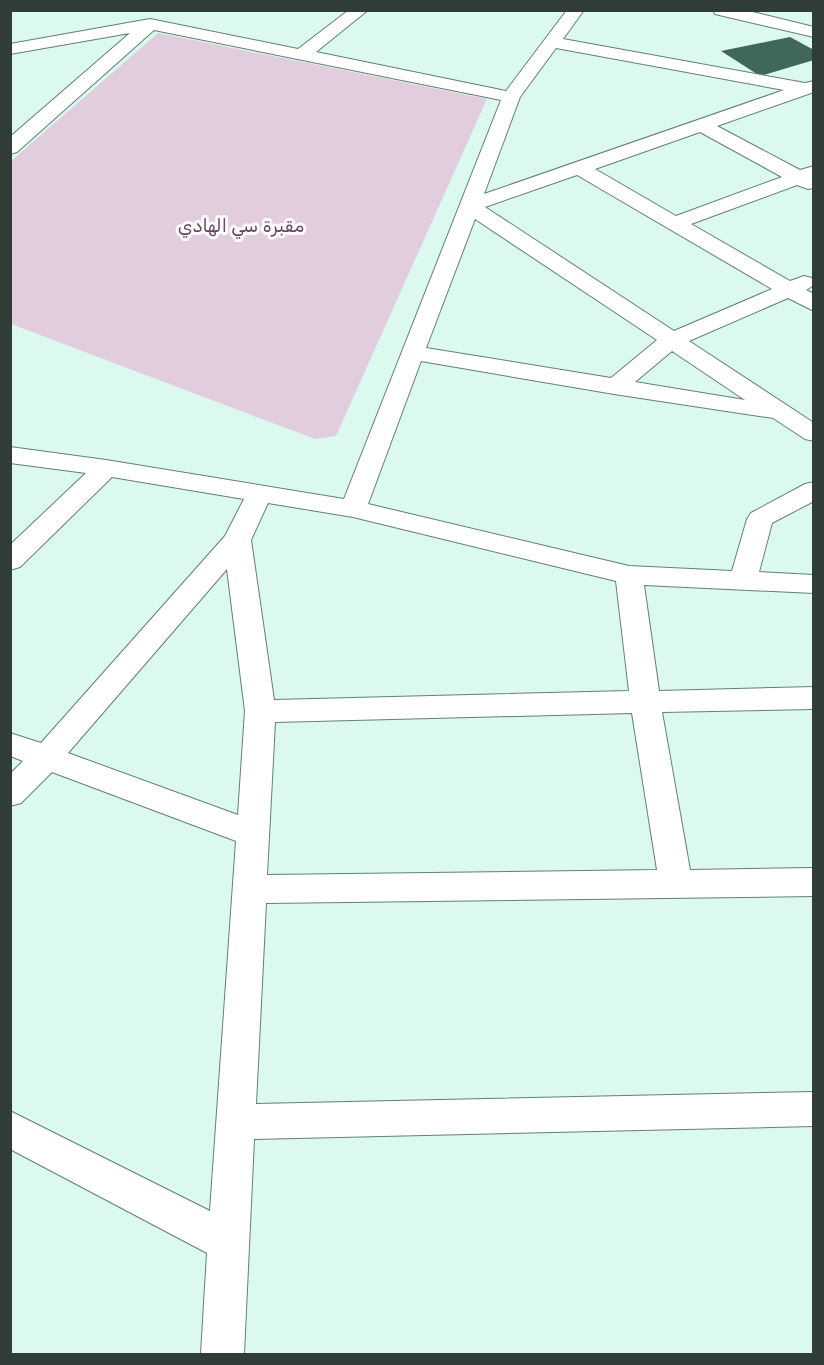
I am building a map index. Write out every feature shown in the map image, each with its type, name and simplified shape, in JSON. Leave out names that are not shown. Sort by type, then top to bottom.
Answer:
[{"type":"street","points":[[301,55],[360,10]]},
{"type":"street","points":[[353,509],[511,97],[576,10]]},
{"type":"street","points":[[721,10],[813,32]]},
{"type":"street","points":[[10,148],[149,17]]},
{"type":"street","points":[[10,49],[149,17],[301,55],[511,97]]},
{"type":"street","points":[[552,42],[811,89]]},
{"type":"street","points":[[469,206],[811,89]]},
{"type":"street","points":[[10,120],[46,116]]},
{"type":"street","points":[[701,125],[808,178]]},
{"type":"street","points":[[579,168],[813,304]]},
{"type":"street","points":[[675,223],[808,178]]},
{"type":"street","points":[[469,206],[813,434]]},
{"type":"street","points":[[614,387],[670,341],[813,279]]},
{"type":"street","points":[[413,353],[781,413]]},
{"type":"street","points":[[10,455],[106,468],[353,509],[629,575],[813,584]]},
{"type":"street","points":[[10,561],[106,468]]},
{"type":"street","points":[[743,580],[760,519],[813,490]]},
{"type":"street","points":[[10,794],[47,757],[237,540],[259,495]]},
{"type":"street","points":[[222,1354],[260,711],[237,540]]},
{"type":"street","points":[[629,575],[645,702],[676,884]]},
{"type":"street","points":[[260,711],[813,698]]},
{"type":"street","points":[[10,744],[253,834]]},
{"type":"street","points":[[250,889],[813,882]]},
{"type":"street","points":[[236,1122],[813,1109]]},
{"type":"street","points":[[10,1129],[228,1242]]},
{"type":"green space","name":"مقبرة سي الهادي","points":[[158,33],[487,99],[336,436],[315,439],[11,324],[11,161]]},
{"type":"building","points":[[790,37],[814,50],[814,60],[760,76],[721,51]]}]
